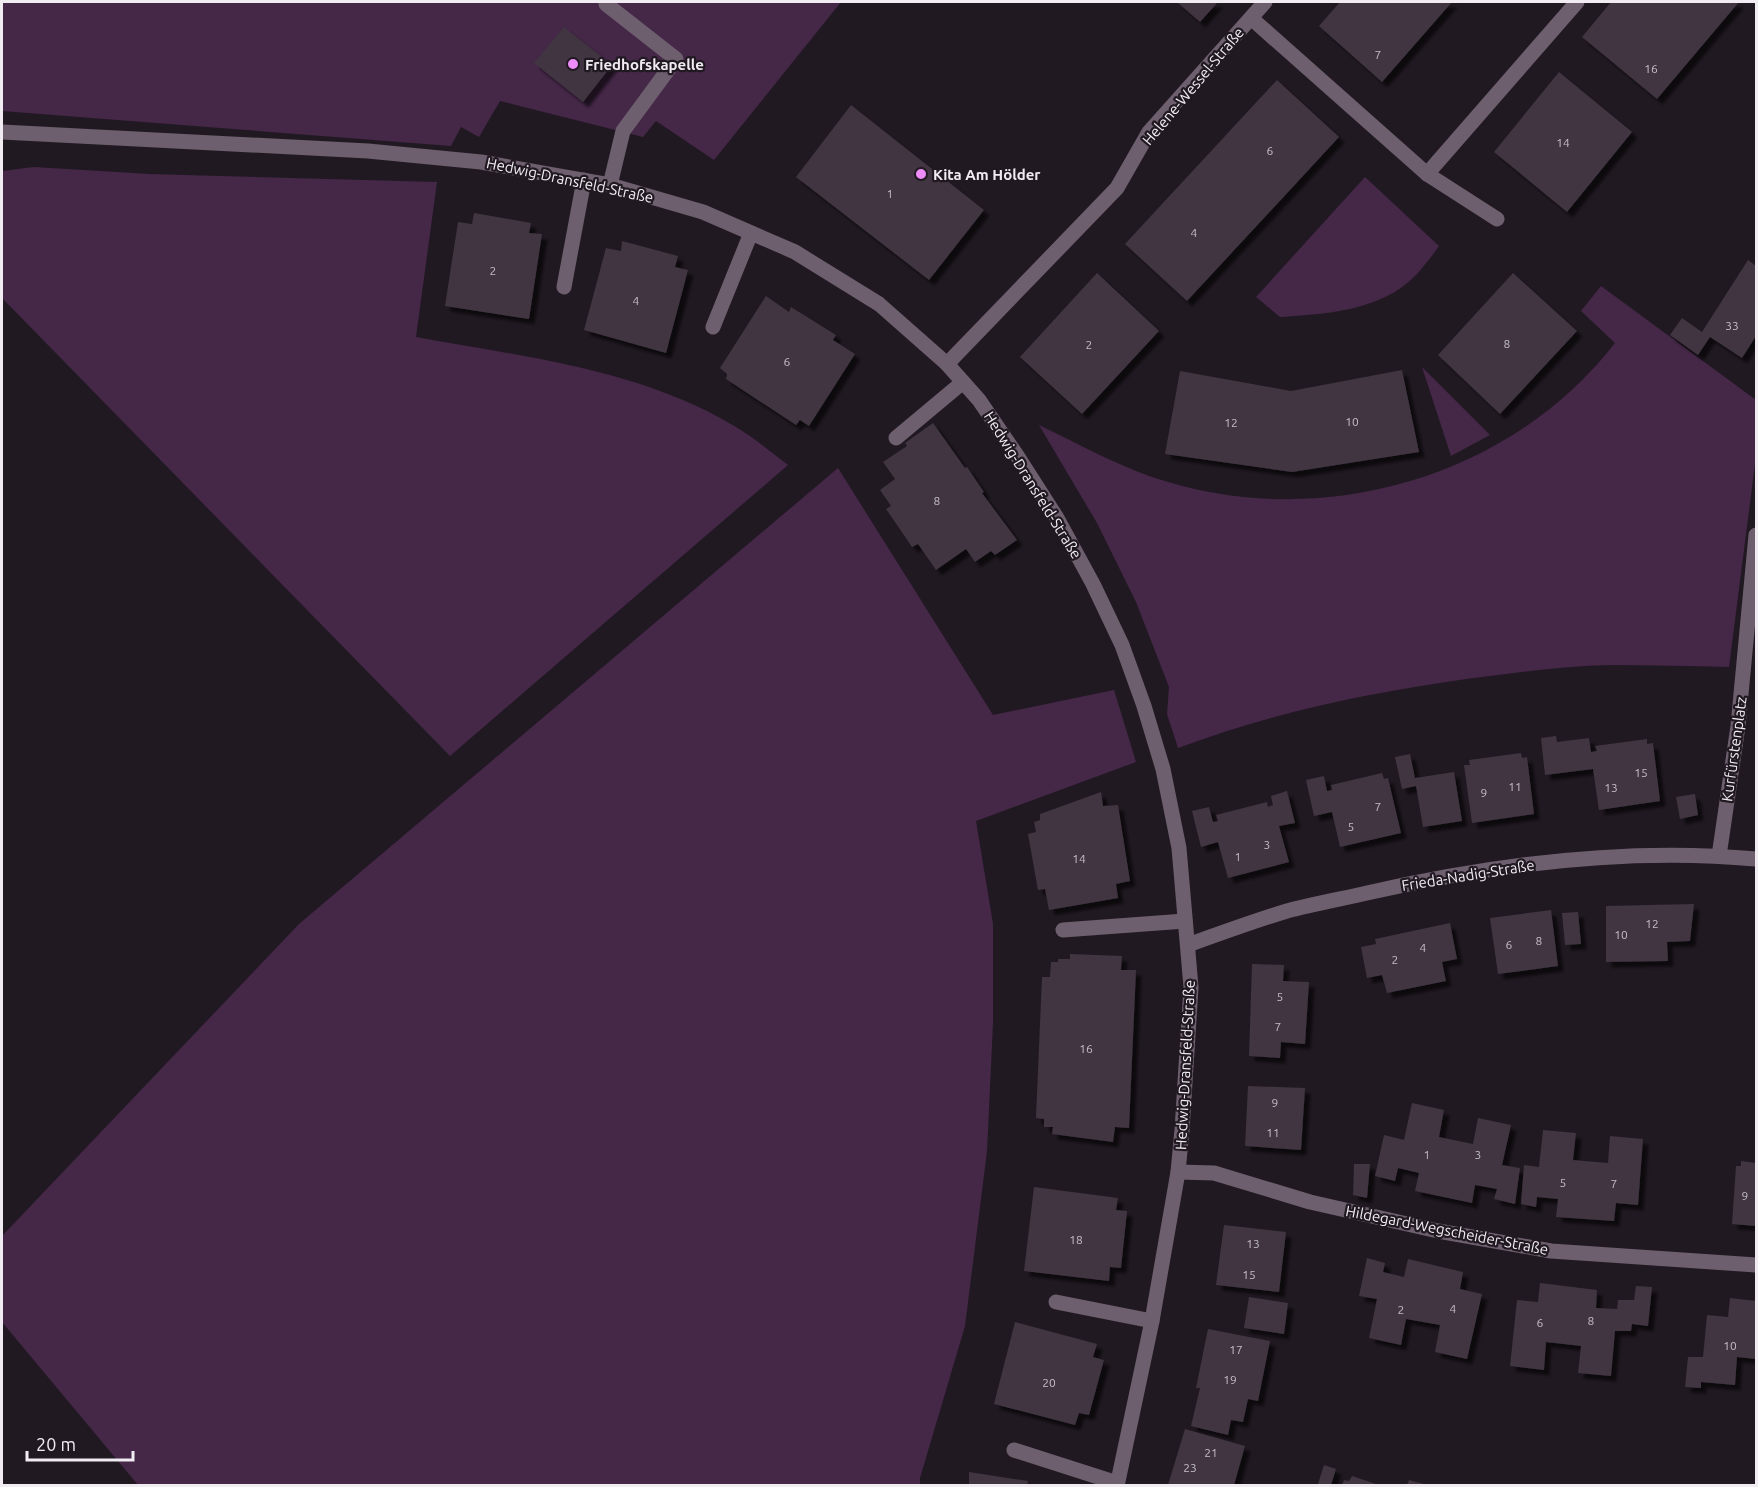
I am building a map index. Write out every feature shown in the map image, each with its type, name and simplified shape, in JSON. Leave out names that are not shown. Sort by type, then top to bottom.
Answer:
[{"type":"street","points":[[608,2],[606,4],[676,58],[623,131],[610,185]]},
{"type":"street","points":[[1251,18],[1265,2]]},
{"type":"street","points":[[1427,174],[1577,2]]},
{"type":"street","name":"Helene-Wessel-Straße","points":[[947,364],[1118,188],[1149,132],[1251,18],[1427,174],[1497,219]]},
{"type":"street","name":"Hedwig-Dransfeld-Straße","points":[[2,132],[368,151],[481,162],[610,185],[691,208],[795,252],[879,304],[947,364],[979,400],[1057,518],[1122,645],[1163,769],[1179,848],[1191,987],[1178,1172],[1152,1321],[1117,1484]]},
{"type":"street","points":[[564,287],[584,180]]},
{"type":"street","points":[[713,327],[751,233]]},
{"type":"street","points":[[896,438],[963,382]]},
{"type":"street","name":"Kurfürstenplatz","points":[[1719,856],[1738,726],[1756,535]]},
{"type":"street","name":"Frieda-Nadig-Straße","points":[[1188,945],[1288,911],[1484,870],[1612,856],[1719,856],[1756,859]]},
{"type":"street","points":[[1063,930],[1185,921]]},
{"type":"street","name":"Hildegard-Wegscheider-Straße","points":[[1178,1172],[1214,1173],[1322,1204],[1438,1231],[1551,1251],[1756,1265]]},
{"type":"street","points":[[1056,1302],[1152,1321]]},
{"type":"street","points":[[1014,1450],[1117,1484]]},
{"type":"shaded area","points":[[2,2],[841,2],[714,160],[656,121],[643,137],[500,101],[479,137],[461,127],[451,146],[2,111]]},
{"type":"shaded area","points":[[34,167],[149,174],[437,182],[416,337],[581,368],[661,391],[699,407],[736,427],[788,465],[450,756],[2,298],[2,171]]},
{"type":"shaded area","points":[[1365,177],[1439,246],[1416,275],[1387,296],[1334,312],[1280,317],[1256,297]]},
{"type":"shaded area","points":[[1601,286],[1756,400],[1756,456],[1729,667],[1611,665],[1538,670],[1466,679],[1392,691],[1284,714],[1178,748],[1167,714],[1169,687],[1136,602],[1097,523],[1039,425],[1151,477],[1229,495],[1291,499],[1353,494],[1413,480],[1470,458],[1524,428],[1573,389],[1615,343],[1581,311]]},
{"type":"shaded area","points":[[1422,367],[1490,435],[1451,456]]},
{"type":"shaded area","points":[[838,468],[993,715],[1114,690],[1136,762],[976,821],[993,924],[993,1023],[987,1151],[965,1326],[920,1478],[920,1485],[138,1485],[2,1322],[2,1236],[299,924]]},
{"type":"building","points":[[1177,2],[1218,2],[1200,22]]},
{"type":"building","points":[[1340,2],[1452,2],[1382,82],[1319,26]]},
{"type":"building","points":[[1611,2],[1739,2],[1657,99],[1582,37]]},
{"type":"building","name":"Friedhofskapelle","points":[[564,27],[612,65],[583,102],[534,63]]},
{"type":"building","points":[[1559,72],[1632,132],[1567,212],[1494,152]]},
{"type":"building","points":[[1277,80],[1339,137],[1187,301],[1125,244]]},
{"type":"building","points":[[851,105],[984,210],[929,280],[796,177]]},
{"type":"building","points":[[474,213],[531,223],[529,233],[542,234],[529,319],[445,306],[458,222],[472,224]]},
{"type":"building","points":[[622,241],[678,256],[675,267],[688,270],[666,353],[584,330],[606,248],[621,251]]},
{"type":"building","points":[[1748,260],[1756,266],[1756,336],[1742,358],[1710,337],[1698,355],[1670,335],[1682,318],[1702,332]]},
{"type":"building","points":[[1097,273],[1159,331],[1082,414],[1020,357]]},
{"type":"building","points":[[1513,273],[1577,331],[1500,414],[1438,355]]},
{"type":"building","points":[[766,296],[789,312],[791,307],[836,335],[833,340],[855,354],[809,426],[800,420],[796,425],[726,379],[727,374],[720,368]]},
{"type":"building","points":[[1402,370],[1419,452],[1292,472],[1165,454],[1180,371],[1291,391]]},
{"type":"building","points":[[933,423],[965,468],[967,467],[984,492],[982,493],[1017,540],[995,555],[991,551],[975,562],[966,549],[936,570],[918,544],[912,547],[886,509],[891,506],[880,490],[895,479],[883,462],[907,446],[905,443]]},
{"type":"building","points":[[1556,736],[1557,742],[1589,738],[1591,752],[1597,751],[1595,746],[1647,739],[1647,744],[1653,743],[1660,801],[1599,810],[1593,769],[1545,775],[1541,738]]},
{"type":"building","points":[[1521,753],[1522,758],[1527,757],[1534,814],[1472,823],[1464,765],[1470,765],[1469,760]]},
{"type":"building","points":[[1410,754],[1415,778],[1454,772],[1462,821],[1423,827],[1416,786],[1402,789],[1395,757]]},
{"type":"building","points":[[1382,773],[1384,779],[1388,778],[1401,833],[1340,847],[1332,812],[1314,816],[1306,780],[1324,776],[1327,791],[1332,790],[1331,785]]},
{"type":"building","points":[[1287,791],[1295,823],[1279,826],[1289,862],[1228,878],[1218,842],[1201,847],[1192,811],[1209,807],[1213,822],[1218,821],[1216,815],[1267,802],[1268,807],[1273,805],[1271,796]]},
{"type":"building","points":[[1101,792],[1103,806],[1118,805],[1130,881],[1116,884],[1118,898],[1049,910],[1045,889],[1038,890],[1028,834],[1036,832],[1034,822],[1040,820],[1040,814]]},
{"type":"building","points":[[1695,794],[1698,815],[1680,819],[1676,797]]},
{"type":"building","points":[[1694,904],[1690,941],[1667,942],[1668,961],[1606,962],[1606,906]]},
{"type":"building","points":[[1551,910],[1558,966],[1498,974],[1490,918]]},
{"type":"building","points":[[1578,912],[1581,944],[1565,945],[1562,913]]},
{"type":"building","points":[[1450,923],[1457,959],[1442,962],[1446,981],[1387,993],[1382,975],[1367,978],[1361,947],[1376,944],[1375,939]]},
{"type":"building","points":[[1070,954],[1122,956],[1121,970],[1136,970],[1129,1128],[1115,1127],[1113,1142],[1052,1134],[1053,1127],[1044,1127],[1044,1119],[1036,1118],[1042,977],[1050,977],[1051,962],[1058,962],[1058,959],[1070,959]]},
{"type":"building","points":[[1252,964],[1284,965],[1283,981],[1309,982],[1305,1044],[1281,1042],[1280,1058],[1249,1056]]},
{"type":"building","points":[[1248,1086],[1305,1088],[1301,1150],[1245,1146]]},
{"type":"building","points":[[1412,1103],[1444,1110],[1439,1137],[1473,1144],[1478,1118],[1511,1125],[1502,1165],[1520,1168],[1515,1204],[1494,1199],[1497,1189],[1475,1185],[1472,1203],[1415,1191],[1419,1173],[1398,1168],[1395,1181],[1375,1176],[1384,1135],[1404,1140]]},
{"type":"building","points":[[1543,1130],[1576,1133],[1573,1160],[1608,1163],[1610,1136],[1643,1139],[1638,1205],[1616,1203],[1614,1221],[1556,1217],[1558,1199],[1537,1197],[1536,1207],[1521,1204],[1524,1165],[1539,1167]]},
{"type":"building","points":[[1741,1161],[1756,1163],[1756,1226],[1732,1224],[1736,1166],[1741,1166]]},
{"type":"building","points":[[1354,1164],[1370,1164],[1367,1198],[1353,1195]]},
{"type":"building","points":[[1034,1187],[1118,1198],[1116,1210],[1127,1211],[1121,1268],[1110,1267],[1109,1281],[1024,1271]]},
{"type":"building","points":[[1224,1225],[1286,1232],[1279,1292],[1216,1285]]},
{"type":"building","points":[[1367,1258],[1385,1263],[1383,1272],[1404,1277],[1408,1259],[1463,1272],[1460,1289],[1482,1294],[1467,1359],[1435,1352],[1440,1325],[1406,1319],[1401,1345],[1369,1338],[1377,1299],[1359,1296]]},
{"type":"building","points":[[1540,1283],[1597,1290],[1596,1308],[1617,1309],[1618,1300],[1634,1300],[1636,1286],[1652,1287],[1648,1326],[1632,1324],[1631,1331],[1615,1331],[1611,1376],[1578,1373],[1581,1346],[1546,1342],[1544,1370],[1510,1366],[1517,1300],[1538,1302]]},
{"type":"building","points":[[1249,1297],[1288,1303],[1284,1334],[1244,1328]]},
{"type":"building","points":[[1730,1298],[1756,1301],[1756,1359],[1737,1357],[1735,1385],[1701,1382],[1701,1388],[1685,1387],[1688,1357],[1703,1357],[1707,1315],[1728,1317]]},
{"type":"building","points":[[1015,1322],[1097,1344],[1093,1357],[1104,1360],[1089,1415],[1079,1413],[1075,1425],[994,1404]]},
{"type":"building","points":[[1208,1329],[1270,1341],[1258,1401],[1248,1399],[1243,1422],[1231,1420],[1228,1435],[1191,1426],[1200,1388],[1196,1388]]},
{"type":"building","points":[[1185,1429],[1245,1446],[1234,1485],[1168,1485]]},
{"type":"building","points":[[1324,1465],[1336,1469],[1331,1485],[1318,1484]]},
{"type":"building","points":[[969,1472],[1028,1481],[1027,1485],[969,1485]]},
{"type":"building","points":[[1352,1476],[1379,1485],[1342,1485],[1344,1480],[1349,1481]]},
{"type":"building","points":[[1409,1480],[1424,1484],[1407,1485]]},
{"type":"place","name":"Friedhofskapelle","points":[[573,64]]},
{"type":"place","name":"Kita Am Hölder","points":[[921,174]]}]
